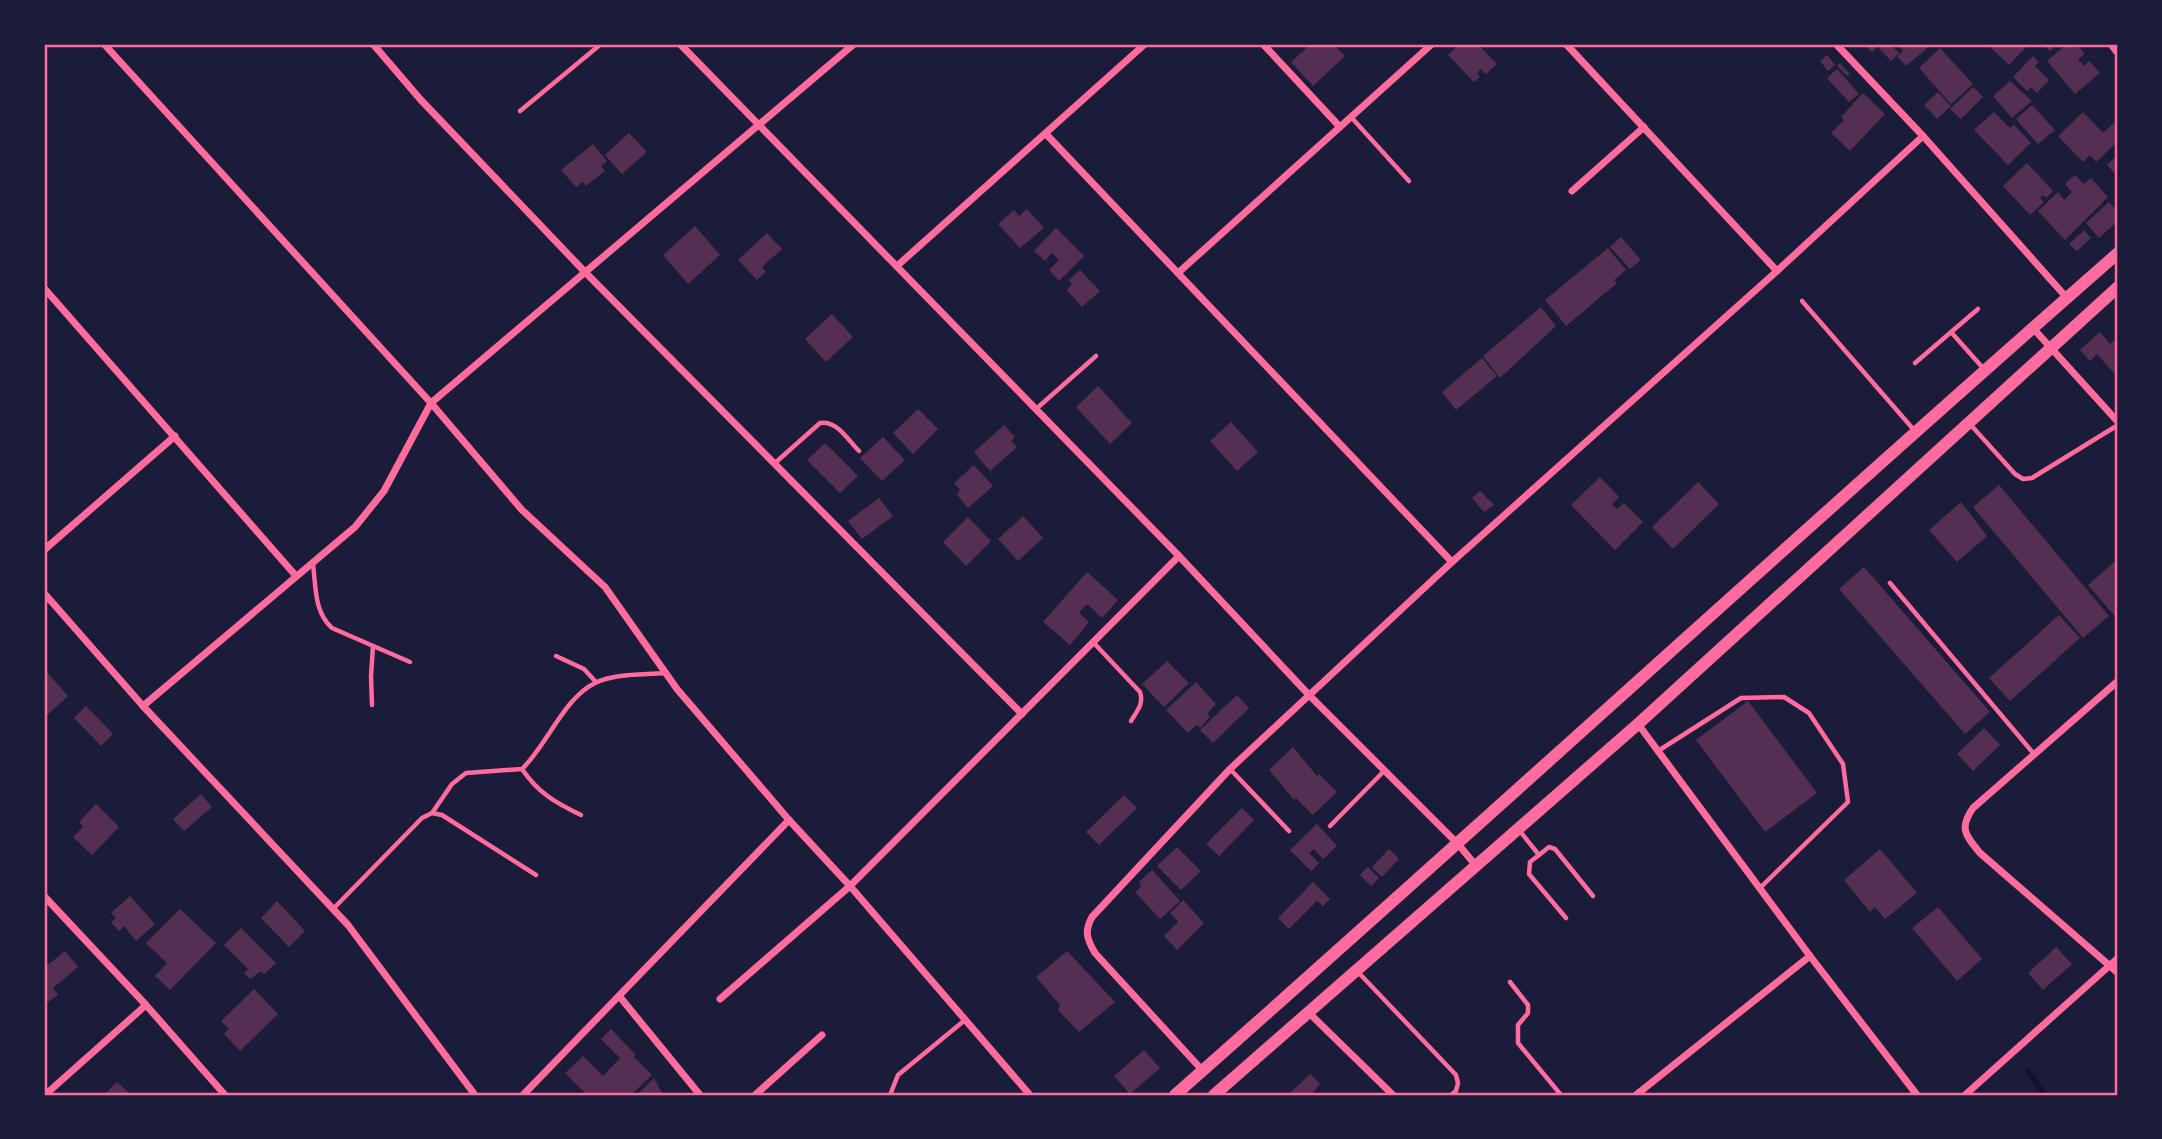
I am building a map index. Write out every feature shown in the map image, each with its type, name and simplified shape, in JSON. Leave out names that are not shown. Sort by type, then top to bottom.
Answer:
[{"type":"main road","points":[[1175,1095],[2118,253]]},
{"type":"main road","points":[[1213,1095],[1638,724],[2118,287]]},
{"type":"street","points":[[104,44],[431,403],[522,510],[605,587],[677,689],[1030,1095]]},
{"type":"street","points":[[373,44],[421,99],[584,271],[1022,714]]},
{"type":"street","points":[[680,44],[1179,556],[1309,695],[1458,844],[1477,867]]},
{"type":"street","points":[[143,706],[355,527],[384,491],[431,403],[855,44]]},
{"type":"street","points":[[897,267],[1145,44]]},
{"type":"street","points":[[1264,44],[1340,127]]},
{"type":"street","points":[[1178,273],[1432,44]]},
{"type":"street","points":[[1566,44],[1777,271]]},
{"type":"street","points":[[1836,44],[1923,136],[2067,298]]},
{"type":"street","points":[[2110,44],[2116,51]]},
{"type":"street","points":[[1572,191],[1644,127]]},
{"type":"street","points":[[1046,134],[1452,562]]},
{"type":"street","points":[[1203,1071],[1095,953],[1086,938],[1086,927],[1092,917],[1230,769],[1452,562],[1777,271],[1923,136]]},
{"type":"street","points":[[44,288],[296,576]]},
{"type":"street","points":[[2032,327],[2118,424]]},
{"type":"street","points":[[44,550],[175,436]]},
{"type":"street","points":[[720,999],[850,886],[1179,556]]},
{"type":"street","points":[[44,593],[143,706],[348,925],[475,1095]]},
{"type":"street","points":[[2118,681],[1973,808],[1965,820],[1966,835],[1980,853],[2118,973]]},
{"type":"street","points":[[1638,724],[1917,1095]]},
{"type":"street","points":[[523,1095],[789,820]]},
{"type":"street","points":[[44,896],[146,1005],[225,1095]]},
{"type":"street","points":[[1636,1095],[1810,956]]},
{"type":"street","points":[[1965,1095],[2118,958]]},
{"type":"street","points":[[620,997],[700,1095]]},
{"type":"street","points":[[44,1095],[146,1005]]},
{"type":"street","points":[[1308,1012],[1393,1095]]},
{"type":"street","points":[[755,1095],[822,1035]]},
{"type":"lane","points":[[520,111],[601,44]]},
{"type":"lane","points":[[1351,117],[1409,181]]},
{"type":"lane","points":[[1802,301],[1915,432]]},
{"type":"lane","points":[[1915,363],[1978,309]]},
{"type":"lane","points":[[1951,332],[1984,370]]},
{"type":"lane","points":[[1036,409],[1096,356]]},
{"type":"lane","points":[[775,463],[824,422],[833,424],[859,451]]},
{"type":"lane","points":[[1969,422],[2015,474],[2023,479],[2032,478],[2118,424]]},
{"type":"lane","points":[[313,564],[319,613],[324,621],[332,628],[410,662]]},
{"type":"lane","points":[[1890,583],[2034,754]]},
{"type":"lane","points":[[1093,642],[1140,692],[1140,707],[1131,721]]},
{"type":"lane","points":[[372,705],[370,676],[373,646]]},
{"type":"lane","points":[[556,656],[584,669],[596,682]]},
{"type":"lane","points":[[333,909],[422,818],[432,813],[452,784],[466,773],[522,769],[577,697],[596,682],[614,677],[666,673]]},
{"type":"lane","points":[[1658,751],[1741,698],[1784,697],[1809,713],[1843,764],[1848,802],[1760,888]]},
{"type":"lane","points":[[522,769],[540,792],[581,815]]},
{"type":"lane","points":[[1230,769],[1289,831]]},
{"type":"lane","points":[[1330,826],[1385,771]]},
{"type":"lane","points":[[432,813],[442,815],[536,875]]},
{"type":"lane","points":[[1519,829],[1539,855]]},
{"type":"lane","points":[[1566,918],[1529,874],[1530,862],[1549,847],[1555,849],[1593,896]]},
{"type":"lane","points":[[1356,970],[1456,1075],[1458,1083],[1456,1091],[1451,1095]]},
{"type":"lane","points":[[1510,982],[1528,1005],[1528,1013],[1518,1025],[1518,1043],[1562,1095]]},
{"type":"lane","points":[[890,1095],[898,1075],[965,1020]]},
{"type":"building","points":[[1311,44],[1333,44],[1345,56],[1313,86],[1291,62]]},
{"type":"building","points":[[1460,44],[1478,44],[1497,64],[1486,74],[1481,69],[1477,73],[1480,77],[1474,82],[1448,55]]},
{"type":"building","points":[[1864,44],[1881,44],[1872,52]]},
{"type":"building","points":[[1890,44],[1899,53],[1891,61],[1879,48]]},
{"type":"building","points":[[1897,44],[1932,44],[1906,66],[1897,56],[1903,51]]},
{"type":"building","points":[[1987,44],[2029,44],[2009,65]]},
{"type":"building","points":[[2042,44],[2057,44],[2050,51]]},
{"type":"building","points":[[2067,44],[2075,48],[2078,46],[2085,54],[2078,59],[2084,66],[2089,61],[2100,73],[2075,94],[2047,61]]},
{"type":"building","points":[[1940,48],[1973,84],[1951,104],[1919,68]]},
{"type":"building","points":[[1827,55],[1835,65],[1828,71],[1820,61]]},
{"type":"building","points":[[2033,56],[2039,62],[2035,66],[2049,80],[2037,93],[2031,87],[2027,91],[2013,77]]},
{"type":"building","points":[[1840,63],[1850,74],[1847,76],[1837,66]]},
{"type":"building","points":[[1837,69],[1859,94],[1849,102],[1827,78]]},
{"type":"building","points":[[2010,81],[2032,101],[2012,118],[1993,96]]},
{"type":"building","points":[[1973,87],[1983,97],[1961,119],[1950,109]]},
{"type":"building","points":[[1938,92],[1951,106],[1937,119],[1924,105]]},
{"type":"building","points":[[1863,93],[1885,114],[1850,151],[1831,133],[1844,120],[1841,117]]},
{"type":"building","points":[[2032,105],[2055,130],[2038,144],[2016,119]]},
{"type":"building","points":[[1994,112],[2010,128],[2014,125],[2031,143],[2008,165],[1974,130]]},
{"type":"building","points":[[2083,112],[2103,133],[2114,123],[2118,128],[2118,148],[2115,144],[2096,162],[2090,155],[2083,162],[2058,136]]},
{"type":"building","points":[[629,133],[647,152],[622,174],[605,155]]},
{"type":"building","points":[[593,144],[607,161],[601,166],[605,171],[586,186],[583,182],[576,187],[561,170]]},
{"type":"building","points":[[2118,154],[2118,177],[2107,165]]},
{"type":"building","points":[[2027,163],[2053,191],[2046,198],[2043,195],[2040,198],[2044,202],[2030,215],[2003,186]]},
{"type":"building","points":[[2075,175],[2084,184],[2091,178],[2108,197],[2065,240],[2038,211],[2058,192],[2064,200],[2072,192],[2065,184]]},
{"type":"building","points":[[2109,202],[2118,212],[2118,221],[2099,238],[2086,223]]},
{"type":"building","points":[[1027,209],[1044,228],[1020,248],[998,224],[1014,210],[1019,216]]},
{"type":"building","points":[[695,226],[720,255],[688,284],[663,255]]},
{"type":"building","points":[[1056,228],[1084,256],[1059,281],[1049,270],[1059,260],[1052,253],[1045,261],[1034,251]]},
{"type":"building","points":[[2084,230],[2091,238],[2077,251],[2069,244]]},
{"type":"building","points":[[767,233],[782,249],[762,267],[766,272],[757,280],[738,260]]},
{"type":"building","points":[[1621,237],[1641,260],[1630,269],[1610,247]]},
{"type":"building","points":[[1608,248],[1626,270],[1614,280],[1617,283],[1566,326],[1545,300]]},
{"type":"building","points":[[1080,270],[1100,291],[1082,307],[1067,290],[1072,284],[1069,280]]},
{"type":"building","points":[[1541,307],[1556,326],[1500,378],[1483,356]]},
{"type":"building","points":[[832,314],[853,337],[826,362],[805,339]]},
{"type":"building","points":[[2100,332],[2110,344],[2118,337],[2118,378],[2097,354],[2090,361],[2080,350]]},
{"type":"building","points":[[1482,358],[1497,376],[1456,410],[1442,392]]},
{"type":"building","points":[[1098,386],[1132,423],[1110,444],[1076,407]]},
{"type":"building","points":[[918,409],[938,429],[913,454],[893,433]]},
{"type":"building","points":[[1231,422],[1258,452],[1237,471],[1210,441]]},
{"type":"building","points":[[1004,425],[1015,437],[1011,441],[1017,447],[990,471],[974,452]]},
{"type":"building","points":[[883,437],[905,460],[882,481],[860,458]]},
{"type":"building","points":[[825,443],[858,476],[840,493],[807,460]]},
{"type":"building","points":[[974,465],[993,486],[968,508],[957,495],[960,490],[954,483]]},
{"type":"building","points":[[1600,477],[1619,497],[1612,504],[1617,509],[1624,503],[1643,522],[1615,550],[1571,505]]},
{"type":"building","points":[[1698,482],[1719,504],[1673,549],[1652,527]]},
{"type":"building","points":[[1999,485],[2109,616],[2083,638],[1973,507]]},
{"type":"building","points":[[1480,491],[1494,505],[1484,512],[1472,498]]},
{"type":"building","points":[[879,498],[893,516],[862,539],[848,521]]},
{"type":"building","points":[[1961,502],[1987,536],[1957,562],[1929,530]]},
{"type":"building","points":[[1023,516],[1043,538],[1018,561],[998,539]]},
{"type":"building","points":[[968,517],[991,541],[966,566],[943,542]]},
{"type":"building","points":[[2114,562],[2118,567],[2118,620],[2088,585]]},
{"type":"building","points":[[1864,567],[1990,712],[1965,734],[1839,589]]},
{"type":"building","points":[[1087,572],[1118,600],[1102,618],[1087,604],[1079,613],[1089,622],[1070,645],[1043,622]]},
{"type":"building","points":[[2059,615],[2080,638],[2010,701],[1989,678]]},
{"type":"building","points":[[1167,661],[1189,683],[1164,707],[1142,684]]},
{"type":"building","points":[[44,669],[68,696],[44,718]]},
{"type":"building","points":[[1196,682],[1216,704],[1207,714],[1210,717],[1200,728],[1197,725],[1188,733],[1166,710]]},
{"type":"building","points":[[1237,695],[1249,708],[1213,743],[1200,730]]},
{"type":"building","points":[[1748,701],[1817,793],[1765,832],[1696,740]]},
{"type":"building","points":[[86,706],[113,734],[101,746],[74,718]]},
{"type":"building","points":[[1984,728],[2000,745],[1973,771],[1957,754]]},
{"type":"building","points":[[1293,747],[1317,776],[1319,774],[1337,792],[1313,815],[1296,798],[1294,800],[1269,770]]},
{"type":"building","points":[[201,794],[212,807],[184,831],[173,819]]},
{"type":"building","points":[[1124,795],[1137,808],[1099,845],[1086,832]]},
{"type":"building","points":[[96,804],[119,827],[92,855],[73,837],[83,827],[79,822]]},
{"type":"building","points":[[1242,808],[1254,820],[1219,856],[1206,844]]},
{"type":"building","points":[[1317,824],[1337,846],[1323,859],[1314,849],[1309,853],[1319,863],[1311,871],[1290,850]]},
{"type":"building","points":[[1177,847],[1201,871],[1181,890],[1157,866]]},
{"type":"building","points":[[1389,849],[1399,859],[1382,877],[1372,867]]},
{"type":"building","points":[[1880,849],[1917,893],[1885,919],[1875,907],[1870,912],[1844,880]]},
{"type":"building","points":[[1368,867],[1379,878],[1371,886],[1360,875]]},
{"type":"building","points":[[1152,870],[1180,901],[1160,919],[1135,892],[1141,887],[1139,882]]},
{"type":"building","points":[[1313,882],[1330,899],[1323,906],[1317,901],[1289,929],[1278,918]]},
{"type":"building","points":[[130,896],[155,924],[136,941],[124,926],[119,931],[111,922],[116,918],[111,913]]},
{"type":"building","points":[[1183,900],[1204,923],[1177,950],[1164,936],[1178,922],[1170,913]]},
{"type":"building","points":[[277,901],[305,931],[289,947],[261,918]]},
{"type":"building","points":[[1938,907],[1982,959],[1957,981],[1912,928]]},
{"type":"building","points":[[180,909],[216,943],[170,990],[155,976],[167,963],[146,943]]},
{"type":"building","points":[[241,928],[276,963],[264,974],[261,971],[250,979],[244,973],[248,969],[224,945]]},
{"type":"building","points":[[2056,947],[2072,964],[2043,990],[2028,973]]},
{"type":"building","points":[[65,951],[78,967],[53,988],[58,995],[48,1002],[44,1000],[44,968]]},
{"type":"building","points":[[1067,951],[1115,1002],[1079,1032],[1058,1010],[1060,1005],[1036,977]]},
{"type":"building","points":[[254,989],[278,1014],[240,1051],[224,1034],[229,1029],[221,1021]]},
{"type":"building","points":[[611,1029],[652,1075],[631,1095],[587,1095],[565,1073],[583,1056],[603,1076],[620,1058],[601,1039]]},
{"type":"building","points":[[1144,1050],[1160,1068],[1130,1094],[1114,1076]]},
{"type":"building","points":[[1310,1074],[1320,1084],[1311,1095],[1288,1095]]},
{"type":"building","points":[[654,1078],[663,1095],[637,1095]]},
{"type":"building","points":[[117,1082],[131,1095],[104,1095]]},
{"type":"waterway","points":[[2028,1071],[2045,1095]]}]
